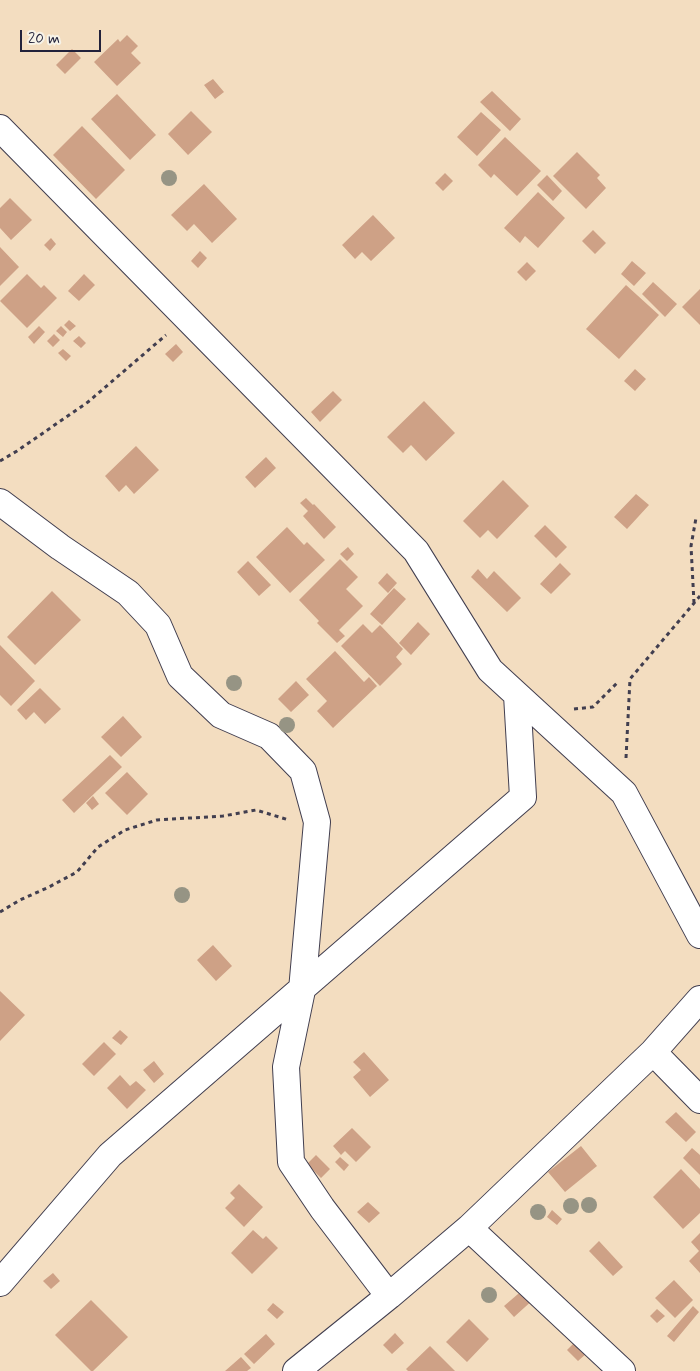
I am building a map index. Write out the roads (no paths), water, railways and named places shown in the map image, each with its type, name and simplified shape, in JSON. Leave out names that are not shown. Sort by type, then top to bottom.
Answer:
[{"type":"street","points":[[0,128],[416,551],[490,670],[624,793],[700,935]]},
{"type":"street","points":[[0,502],[60,547],[128,593],[158,625],[180,676],[220,715],[269,736],[303,771],[317,822],[302,990],[286,1067],[291,1162],[322,1208],[390,1296]]},
{"type":"street","points":[[0,1284],[110,1156],[523,797],[527,704]]},
{"type":"street","points":[[296,1371],[390,1296],[469,1228],[653,1052],[700,999]]},
{"type":"street","points":[[653,1052],[700,1100]]},
{"type":"street","points":[[469,1228],[622,1371]]}]
